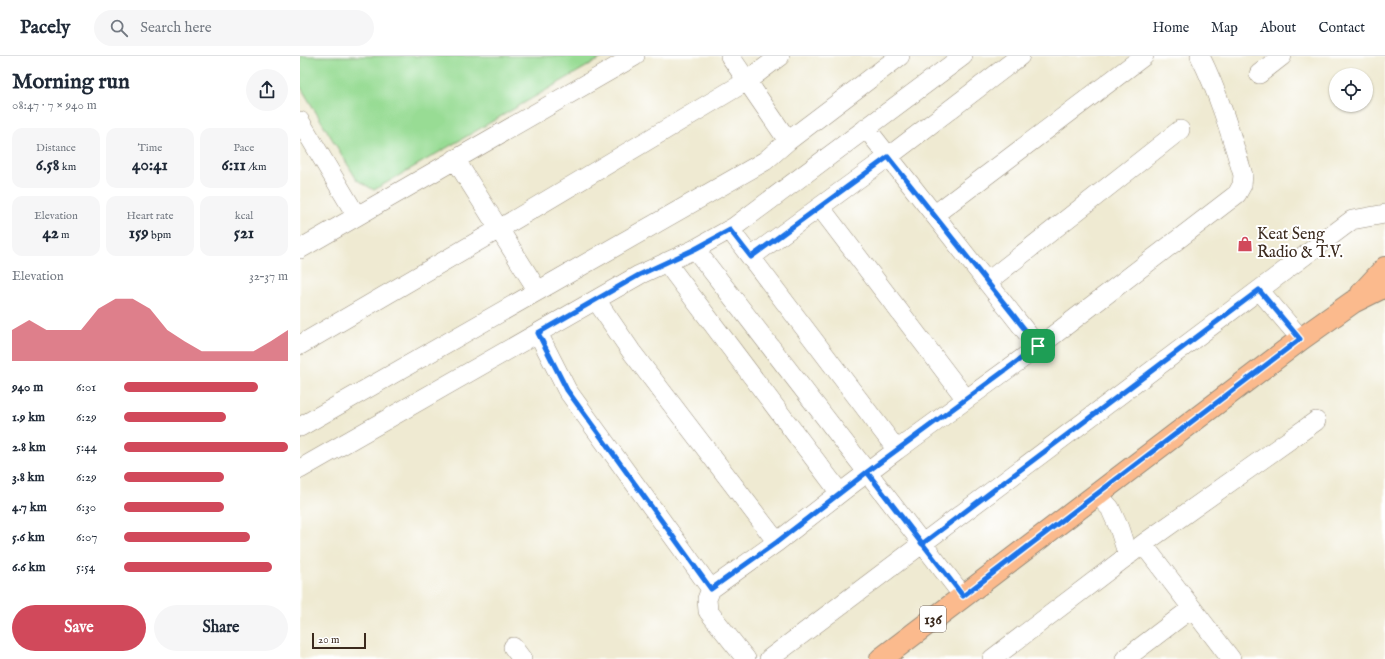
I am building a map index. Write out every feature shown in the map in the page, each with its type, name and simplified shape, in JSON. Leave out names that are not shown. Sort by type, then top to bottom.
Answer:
[{"type":"main road","name":"136","points":[[1353,302],[1385,268]]},
{"type":"main road","name":"136","points":[[881,659],[1300,339],[1353,302],[1385,286]]},
{"type":"street","points":[[300,249],[356,215],[635,56]]},
{"type":"street","points":[[730,56],[788,141]]},
{"type":"street","points":[[300,345],[499,229],[747,81],[780,56]]},
{"type":"street","points":[[300,427],[538,292],[764,161],[900,56]]},
{"type":"street","points":[[300,469],[639,275],[695,249],[730,230],[963,56]]},
{"type":"street","points":[[751,257],[888,157],[1020,56]]},
{"type":"street","points":[[934,215],[1144,56]]},
{"type":"street","points":[[746,659],[708,611],[707,599],[711,589],[777,542],[867,472],[1038,346],[1237,194],[1242,185],[1243,175],[1223,110],[1209,74],[1200,56]]},
{"type":"street","points":[[1259,74],[1282,56]]},
{"type":"street","points":[[300,121],[356,215]]},
{"type":"street","points":[[866,128],[1038,346]]},
{"type":"street","points":[[987,282],[1180,130]]},
{"type":"street","points":[[455,159],[538,292]]},
{"type":"street","points":[[820,207],[966,399]]},
{"type":"street","points":[[768,659],[1352,220],[1385,214]]},
{"type":"street","points":[[730,230],[897,450]]},
{"type":"street","points":[[695,249],[963,596]]},
{"type":"street","points":[[666,262],[840,493]]},
{"type":"street","points":[[1259,290],[1300,339]]},
{"type":"street","points":[[596,300],[631,351],[777,542]]},
{"type":"street","points":[[538,333],[567,390],[711,589]]},
{"type":"street","points":[[992,659],[1143,544],[1316,421]]},
{"type":"street","points":[[1097,494],[1110,508],[1119,528],[1128,556]]},
{"type":"street","points":[[1143,544],[1231,659]]},
{"type":"street","points":[[1125,659],[1192,608]]},
{"type":"green space","points":[[300,56],[605,56],[374,190],[357,180],[300,86]]},
{"type":"place","name":"Keat Seng Radio & T.V.","points":[[1245,244]]},
{"type":"route","points":[[1038,346],[867,472],[922,544],[1259,290],[1300,339],[963,596],[867,472],[777,542],[711,589],[567,390],[538,333],[639,275],[695,249],[730,230],[751,257],[888,157],[1038,346]]}]
